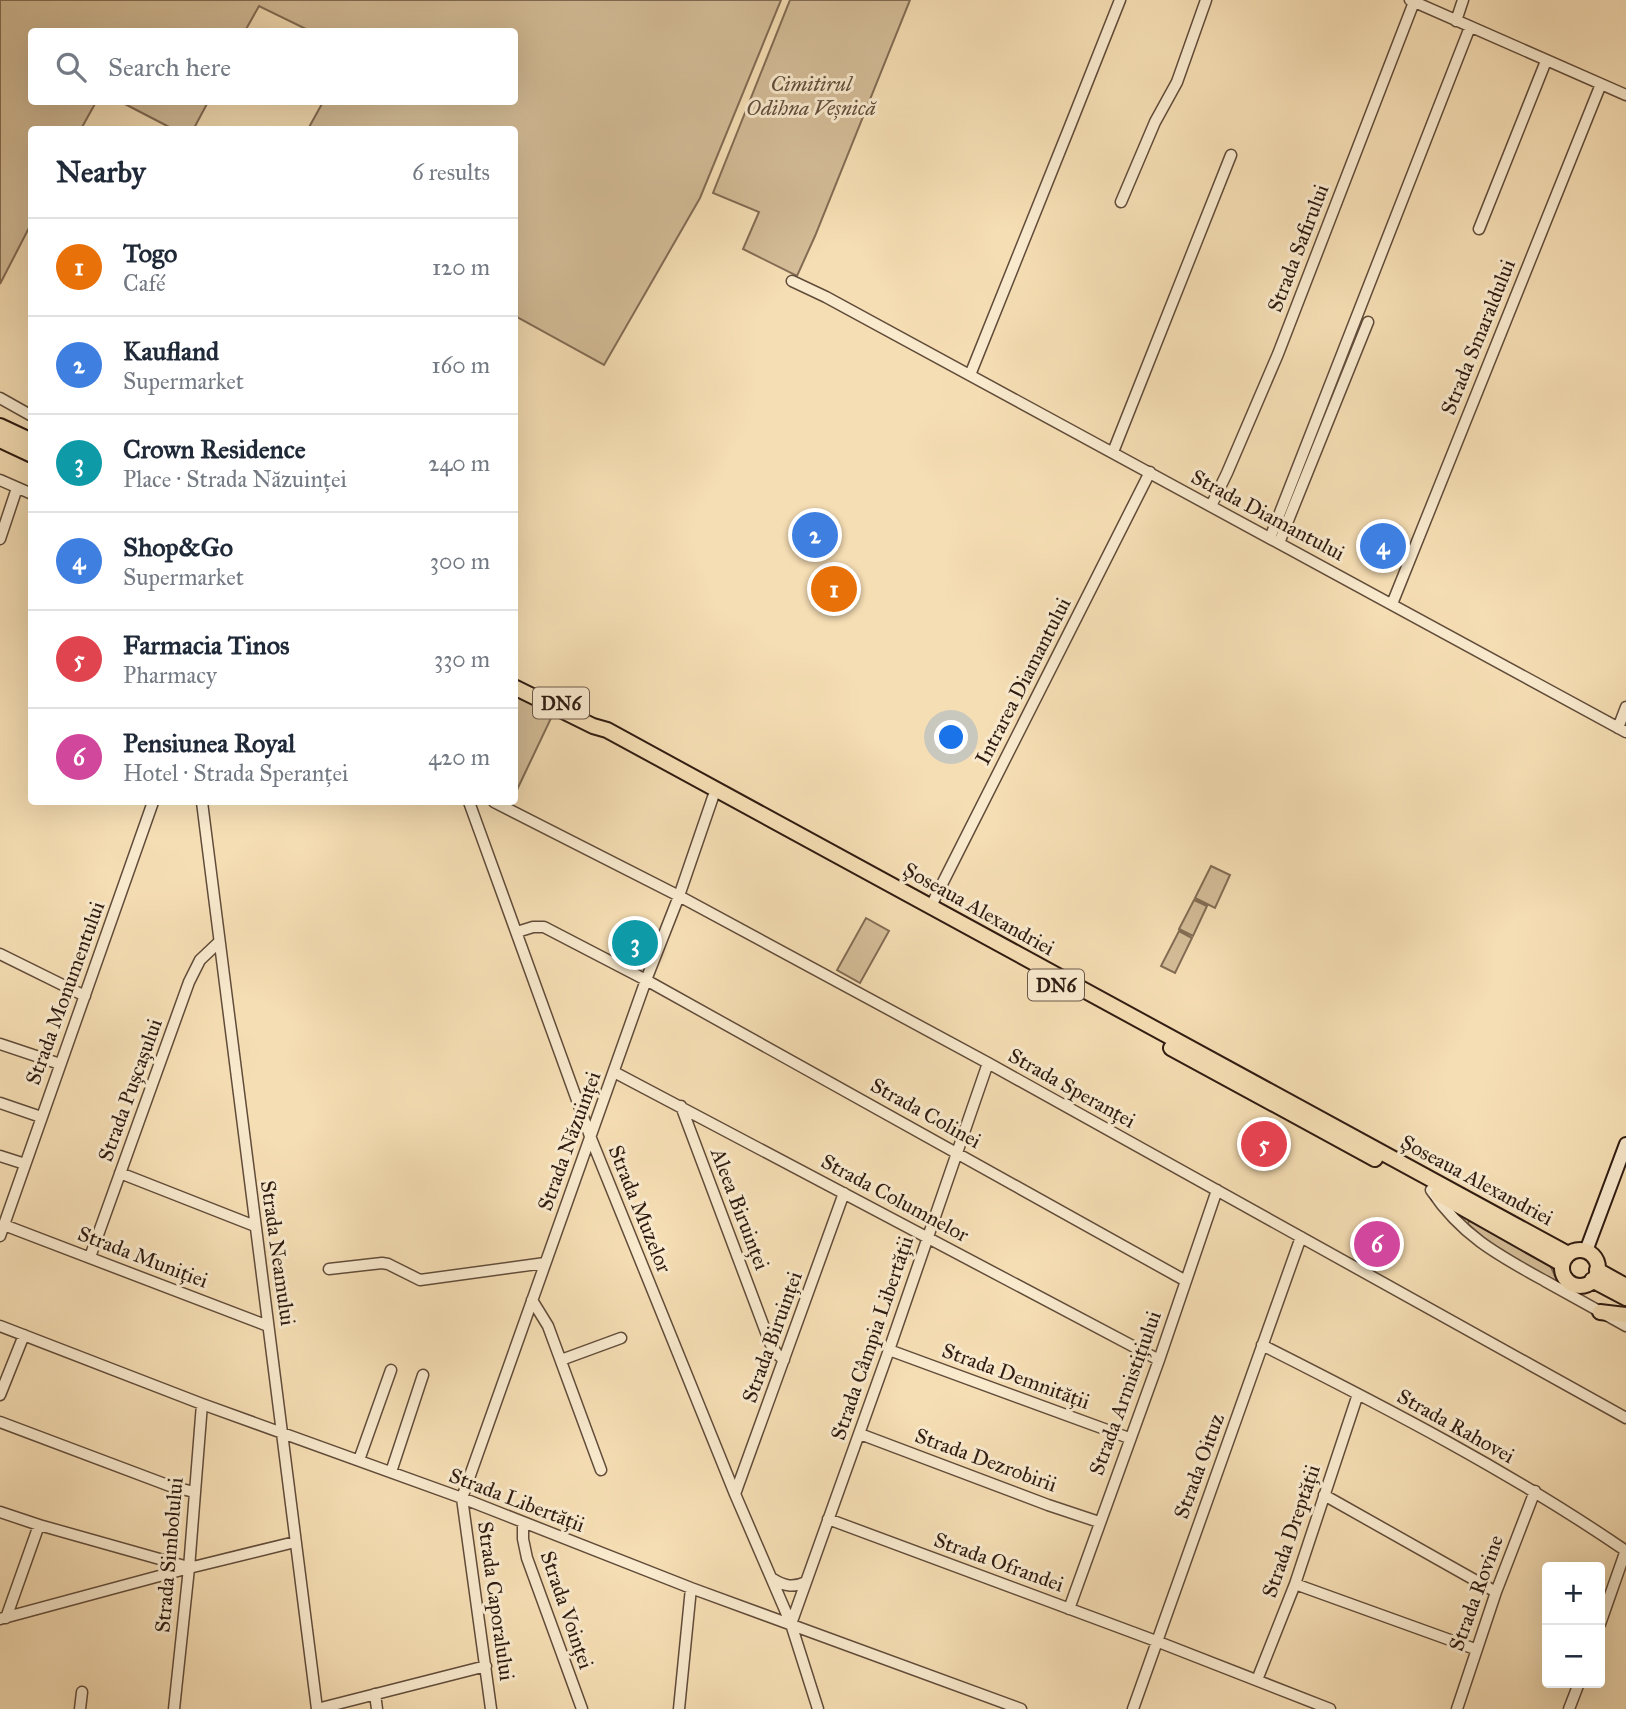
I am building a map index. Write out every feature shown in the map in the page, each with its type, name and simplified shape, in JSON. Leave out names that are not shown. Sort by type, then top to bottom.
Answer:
[{"type":"main road","points":[[0,426],[28,439]]},
{"type":"main road","points":[[0,440],[28,453]]},
{"type":"main road","name":"DN6","points":[[518,681],[596,721],[607,730]]},
{"type":"main road","name":"Șoseaua Alexandriei","points":[[518,689],[593,726],[607,730],[931,906],[1565,1259]]},
{"type":"main road","name":"Șoseaua Alexandriei","points":[[518,698],[602,738],[713,797],[1431,1190],[1565,1259]]},
{"type":"main road","points":[[1565,1259],[1578,1250],[1586,1251],[1597,1262],[1595,1275]]},
{"type":"main road","name":"DN6","points":[[1565,1259],[1562,1269],[1565,1277],[1572,1283],[1581,1285],[1595,1275]]},
{"type":"main road","name":"DN6","points":[[1595,1275],[1626,1286]]},
{"type":"main road","name":"DN6","points":[[1595,1275],[1626,1298]]},
{"type":"main road","points":[[1600,1312],[1626,1315]]},
{"type":"street","points":[[970,375],[1119,0]]},
{"type":"street","points":[[1121,202],[1154,122],[1177,82],[1206,0]]},
{"type":"street","points":[[1456,21],[1463,0]]},
{"type":"street","name":"Strada Safirului","points":[[1211,506],[1278,354],[1412,1],[1626,95]]},
{"type":"street","points":[[1275,540],[1470,27]]},
{"type":"street","points":[[1479,229],[1546,61]]},
{"type":"street","name":"Strada Smaraldului","points":[[1392,604],[1601,85]]},
{"type":"street","points":[[1113,452],[1231,155]]},
{"type":"street","name":"Strada Diamantului","points":[[792,281],[1150,472],[1622,730]]},
{"type":"street","points":[[1275,540],[1368,322]]},
{"type":"street","points":[[0,398],[28,414]]},
{"type":"street","name":"Intrarea Diamantului","points":[[931,906],[1150,472]]},
{"type":"street","points":[[0,480],[28,492]]},
{"type":"street","points":[[0,539],[18,488]]},
{"type":"street","points":[[1622,730],[1626,707]]},
{"type":"street","name":"Strada Năzuinței","points":[[462,1498],[713,797]]},
{"type":"street","name":"Strada Monumentului","points":[[0,1236],[4,1225],[4,1212],[25,1164],[152,805]]},
{"type":"street","name":"Strada Neamului","points":[[202,805],[317,1709]]},
{"type":"street","name":"Strada Muzelor","points":[[470,805],[590,1136],[791,1625],[818,1709]]},
{"type":"street","name":"Strada Speranței","points":[[500,805],[679,896],[988,1063],[1626,1418]]},
{"type":"street","name":"Strada Colinei","points":[[517,932],[544,927],[646,980],[1186,1281]]},
{"type":"street","name":"Strada Pușcașului","points":[[90,1257],[190,982],[201,960],[219,943]]},
{"type":"street","points":[[0,954],[85,996]]},
{"type":"street","points":[[0,1044],[61,1064]]},
{"type":"street","name":"Strada Câmpia Libertății","points":[[791,1625],[988,1063]]},
{"type":"street","name":"Strada Columnelor","points":[[614,1072],[1158,1360]]},
{"type":"street","points":[[0,1103],[41,1117]]},
{"type":"street","name":"Aleea Biruinței","points":[[681,1106],[770,1343],[784,1360]]},
{"type":"street","points":[[1586,1251],[1626,1144]]},
{"type":"street","points":[[0,1156],[25,1164]]},
{"type":"street","points":[[120,1173],[255,1226]]},
{"type":"street","name":"Strada Armistițiului","points":[[1069,1609],[1217,1190]]},
{"type":"street","points":[[1431,1190],[1450,1216],[1481,1244],[1626,1326]]},
{"type":"street","name":"Strada Biruinței","points":[[735,1494],[844,1193]]},
{"type":"street","name":"Strada Muniției","points":[[4,1225],[268,1326]]},
{"type":"street","name":"Strada Oituz","points":[[1133,1709],[1301,1237]]},
{"type":"street","points":[[329,1269],[382,1263],[420,1280],[545,1263]]},
{"type":"street","points":[[532,1300],[548,1326],[601,1470]]},
{"type":"street","name":"Strada Libertății","points":[[0,1326],[202,1405],[462,1498],[691,1588],[1021,1709]]},
{"type":"street","points":[[0,1395],[24,1335]]},
{"type":"street","points":[[561,1360],[621,1338]]},
{"type":"street","name":"Strada Rahovei","points":[[1262,1345],[1358,1394],[1535,1492],[1626,1550]]},
{"type":"street","name":"Strada Demnității","points":[[889,1350],[1129,1438]]},
{"type":"street","points":[[359,1461],[391,1370]]},
{"type":"street","points":[[391,1472],[424,1375]]},
{"type":"street","name":"Strada Dreptății","points":[[1257,1680],[1295,1584],[1358,1394]]},
{"type":"street","name":"Strada Simbolului","points":[[174,1709],[202,1405]]},
{"type":"street","points":[[0,1422],[170,1486],[194,1492]]},
{"type":"street","name":"Strada Dezrobirii","points":[[860,1434],[1099,1522]]},
{"type":"street","name":"Strada Rovine","points":[[1457,1709],[1475,1649],[1535,1492]]},
{"type":"street","points":[[1324,1495],[1496,1592]]},
{"type":"street","name":"Strada Caporalului","points":[[462,1498],[491,1709]]},
{"type":"street","points":[[0,1512],[189,1567]]},
{"type":"street","name":"Strada Ofrandei","points":[[828,1519],[1330,1709]]},
{"type":"street","name":"Strada Voinței","points":[[523,1523],[527,1558],[582,1709]]},
{"type":"street","points":[[3,1618],[39,1525]]},
{"type":"street","points":[[3,1618],[189,1567],[295,1542]]},
{"type":"street","points":[[1605,1610],[1626,1550]]},
{"type":"street","points":[[772,1579],[780,1584],[793,1586],[806,1582]]},
{"type":"street","points":[[1295,1584],[1475,1649]]},
{"type":"street","points":[[679,1709],[691,1588]]},
{"type":"street","points":[[317,1709],[486,1666]]},
{"type":"street","points":[[1569,1709],[1577,1688]]},
{"type":"street","points":[[80,1709],[82,1692]]},
{"type":"street","points":[[376,1694],[377,1709]]},
{"type":"green space","points":[[0,0],[781,0],[700,198],[604,365],[518,318],[518,126],[310,126],[321,105],[518,105],[518,28],[304,28],[259,6],[247,28],[28,28],[28,105],[94,105],[83,126],[28,126],[28,230],[0,284]]},
{"type":"green space","name":"Cimitirul Odihna Veșnică","points":[[790,0],[910,0],[797,276],[743,249],[759,212],[713,193]]},
{"type":"green space","points":[[127,105],[206,105],[195,126],[167,126]]},
{"type":"green space","points":[[518,697],[553,714],[518,788]]},
{"type":"green space","points":[[1211,866],[1230,875],[1215,908],[1195,898]]},
{"type":"green space","points":[[1194,900],[1207,906],[1193,936],[1179,929]]},
{"type":"green space","points":[[866,918],[889,931],[860,983],[837,970]]},
{"type":"green space","points":[[1179,931],[1192,938],[1175,973],[1161,966]]},
{"type":"green space","points":[[1469,1220],[1547,1262],[1559,1285],[1491,1246],[1468,1224]]},
{"type":"place","name":"Kaufland","points":[[815,535]]},
{"type":"place","name":"Shop&Go","points":[[1383,546]]},
{"type":"place","name":"Togo","points":[[834,589]]},
{"type":"place","name":"Crown Residence","points":[[635,943]]},
{"type":"place","name":"Farmacia Tinos","points":[[1264,1144]]},
{"type":"place","name":"Pensiunea Royal","points":[[1377,1244]]}]
